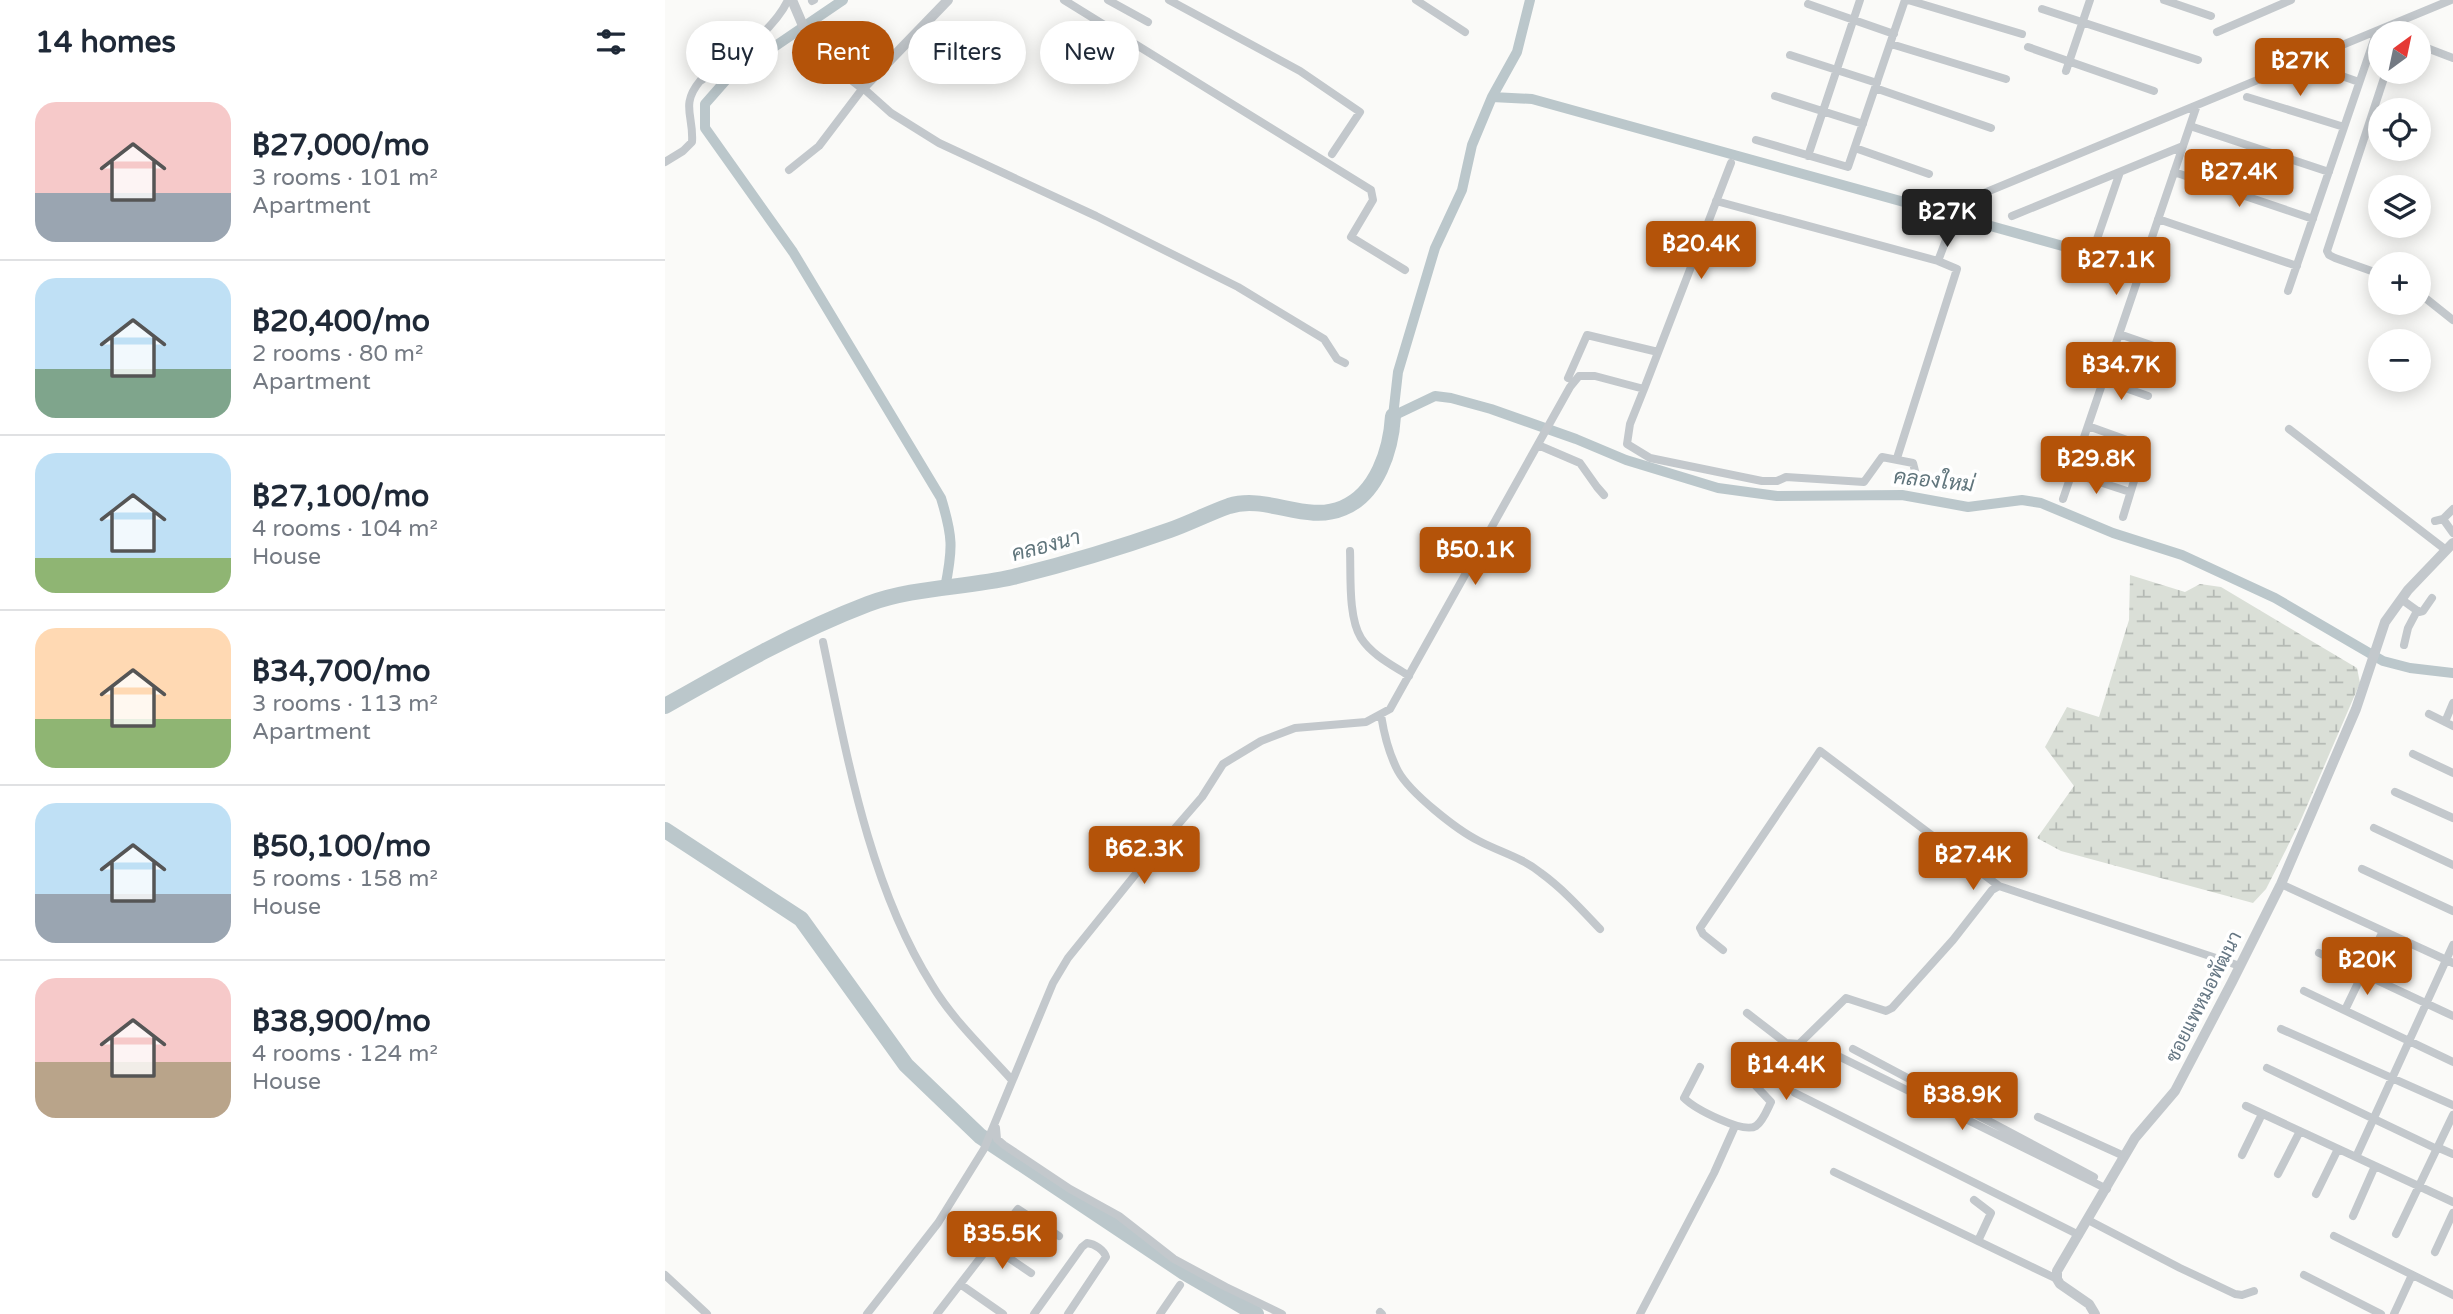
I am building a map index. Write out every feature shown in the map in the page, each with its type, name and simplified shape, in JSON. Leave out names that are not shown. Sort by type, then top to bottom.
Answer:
[{"type":"street","points":[[665,162],[692,142],[688,99],[692,91],[767,28],[783,12],[790,0],[809,43],[818,54],[891,113],[939,143],[1096,216],[1238,287],[1325,340],[1337,359],[1345,363]]},
{"type":"street","points":[[789,170],[819,146],[863,88],[948,0]]},
{"type":"street","points":[[1065,0],[1371,190],[1373,200],[1351,237],[1405,270]]},
{"type":"street","points":[[1108,0],[1148,22]]},
{"type":"street","points":[[1169,0],[1300,71],[1360,112],[1332,153]]},
{"type":"street","points":[[1416,0],[1465,32]]},
{"type":"street","points":[[1808,156],[1860,0]]},
{"type":"street","points":[[1756,140],[1848,167],[1906,0],[2022,34]]},
{"type":"street","points":[[1947,12],[1951,0]]},
{"type":"street","points":[[2066,71],[2090,0]]},
{"type":"street","points":[[2164,0],[2211,16]]},
{"type":"street","points":[[2217,32],[2291,0]]},
{"type":"street","points":[[2401,21],[2451,0]]},
{"type":"street","points":[[1808,4],[1894,34]]},
{"type":"street","points":[[2042,9],[2198,60]]},
{"type":"street","points":[[1938,261],[1960,204],[2368,35]]},
{"type":"street","points":[[1891,44],[2006,79]]},
{"type":"street","points":[[2028,47],[2154,90]]},
{"type":"street","points":[[2431,50],[2453,58]]},
{"type":"street","points":[[1790,55],[1991,128]]},
{"type":"street","points":[[2288,291],[2368,56]]},
{"type":"street","points":[[2316,67],[2359,82]]},
{"type":"street","points":[[2368,270],[2329,255],[2327,249],[2382,84]]},
{"type":"street","points":[[1775,96],[1863,124]]},
{"type":"street","points":[[2247,97],[2344,127]]},
{"type":"street","points":[[2063,499],[2197,105]]},
{"type":"street","points":[[2190,126],[2329,172]]},
{"type":"street","points":[[2012,216],[2183,146]]},
{"type":"street","points":[[1855,148],[1929,174]]},
{"type":"street","points":[[1731,163],[1630,424],[1627,444],[1650,458],[1762,481],[1777,481],[1786,477],[1864,482],[1882,457],[1913,463],[1916,475]]},
{"type":"street","points":[[2097,239],[2120,172]]},
{"type":"street","points":[[2174,172],[2313,219]]},
{"type":"street","points":[[1716,201],[1938,261],[1957,269],[1897,458]]},
{"type":"street","points":[[2158,219],[2297,266]]},
{"type":"street","points":[[2431,303],[2453,320]]},
{"type":"street","points":[[2119,334],[2171,352]]},
{"type":"street","points":[[1568,378],[1587,335],[1658,352]]},
{"type":"street","points":[[867,1314],[938,1223],[984,1149],[1053,983],[1076,945],[1202,797],[1223,764],[1261,741],[1295,728],[1366,722],[1394,703],[1570,387],[1579,376],[1595,376],[1644,389]]},
{"type":"street","points":[[2103,380],[2148,396]]},
{"type":"street","points":[[2088,426],[2127,440]]},
{"type":"street","points":[[2289,429],[2450,547],[2401,599],[2417,611],[2423,611],[2432,598]]},
{"type":"street","points":[[1541,441],[1580,463],[1604,495]]},
{"type":"street","points":[[2123,517],[2141,458]]},
{"type":"street","points":[[2072,473],[2130,492]]},
{"type":"street","points":[[2453,509],[2439,520],[2453,533]]},
{"type":"street","points":[[1350,551],[1354,621],[1361,638],[1376,654],[1409,676]]},
{"type":"street","name":"ซอยแพหมอพัฒนา","points":[[2057,1279],[2057,1271],[2141,1129],[2175,1091],[2240,967],[2281,884],[2356,709],[2385,622],[2401,599]]},
{"type":"street","points":[[2405,645],[2408,628],[2417,611]]},
{"type":"street","points":[[823,642],[848,762],[874,855],[899,923],[933,988],[1011,1079]]},
{"type":"street","points":[[2429,714],[2449,724],[2453,703]]},
{"type":"street","points":[[1378,716],[1395,765],[1408,785],[1456,827],[1479,841],[1522,860],[1541,873],[1600,929]]},
{"type":"street","points":[[1723,950],[1703,934],[1700,928],[1819,751],[1999,886],[2240,967]]},
{"type":"street","points":[[2413,754],[2453,773]]},
{"type":"street","points":[[2395,792],[2453,818]]},
{"type":"street","points":[[2374,828],[2453,865]]},
{"type":"street","points":[[2362,869],[2453,911]]},
{"type":"street","points":[[2281,884],[2449,961]]},
{"type":"street","points":[[1747,1013],[1786,1043],[1793,1045],[1799,1044],[1846,998],[1886,1011],[1892,1008],[1929,968],[1992,890],[1999,886]]},
{"type":"street","points":[[2345,1010],[2383,931]]},
{"type":"street","points":[[2357,1157],[2449,961],[2453,945]]},
{"type":"street","points":[[2319,953],[2453,1016]]},
{"type":"street","points":[[2304,991],[2453,1062]]},
{"type":"street","points":[[2281,1029],[2453,1105]]},
{"type":"street","points":[[1853,1049],[2108,1187]]},
{"type":"street","points":[[1830,1052],[2108,1187]]},
{"type":"street","points":[[1700,1067],[1684,1098],[1691,1104],[1746,1129],[1754,1127],[1771,1102],[1738,1067]]},
{"type":"street","points":[[2267,1068],[2453,1154]]},
{"type":"street","points":[[1795,1093],[2079,1235]]},
{"type":"street","points":[[2246,1107],[2453,1202]]},
{"type":"street","points":[[2242,1155],[2262,1114]]},
{"type":"street","points":[[2396,1234],[2453,1115]]},
{"type":"street","points":[[2038,1117],[2125,1156]]},
{"type":"street","points":[[994,1126],[1000,1143],[1070,1189],[1119,1216],[1174,1259],[1282,1314]]},
{"type":"street","points":[[1640,1314],[1735,1126]]},
{"type":"street","points":[[2278,1174],[2300,1131]]},
{"type":"street","points":[[2316,1194],[2338,1149]]},
{"type":"street","points":[[2353,1216],[2375,1166]]},
{"type":"street","points":[[1833,1172],[2057,1279],[2065,1288],[2089,1304],[2095,1314]]},
{"type":"street","points":[[1974,1200],[1991,1213],[1979,1241]]},
{"type":"street","points":[[937,1314],[1018,1209],[1059,1236]]},
{"type":"street","points":[[2435,1252],[2453,1213]]},
{"type":"street","points":[[2088,1220],[2235,1294],[2254,1291]]},
{"type":"street","points":[[2334,1236],[2453,1295]]},
{"type":"street","points":[[1034,1314],[1082,1247],[1087,1243],[1092,1244],[1104,1251],[1106,1257],[1068,1314]]},
{"type":"street","points":[[990,1245],[1031,1273]]},
{"type":"street","points":[[665,1275],[707,1314]]},
{"type":"street","points":[[2304,1275],[2381,1314]]},
{"type":"street","points":[[2394,1314],[2412,1275]]},
{"type":"street","points":[[960,1284],[1003,1314]]},
{"type":"street","points":[[1160,1314],[1180,1284]]},
{"type":"green space","points":[[2130,575],[2185,592],[2200,584],[2221,587],[2357,668],[2360,683],[2300,822],[2266,889],[2253,903],[2061,851],[2037,838],[2074,786],[2045,747],[2067,707],[2099,717],[2129,620]]},
{"type":"waterway","points":[[843,0],[727,79],[705,104],[705,128],[793,252],[941,498],[951,543],[945,588]]},
{"type":"waterway","name":"คลองใหม่","points":[[1530,0],[1517,52],[1492,97],[1472,145],[1462,190],[1435,248],[1398,372],[1393,416],[1435,396],[1451,398],[1576,439],[1626,460],[1718,488],[1777,496],[1902,495],[1968,507],[2022,500],[2041,503],[2113,533],[2182,555],[2275,598],[2383,661],[2410,668],[2453,673]]},
{"type":"waterway","points":[[1492,97],[1532,99],[2135,266]]},
{"type":"waterway","name":"คลองนา","points":[[665,706],[790,638],[885,598],[995,581],[1053,567],[1151,537],[1243,503],[1315,513],[1343,508],[1365,492],[1380,470],[1389,443],[1393,416]]},
{"type":"waterway","points":[[665,830],[801,919],[906,1065],[980,1136],[1184,1272],[1256,1314]]}]
